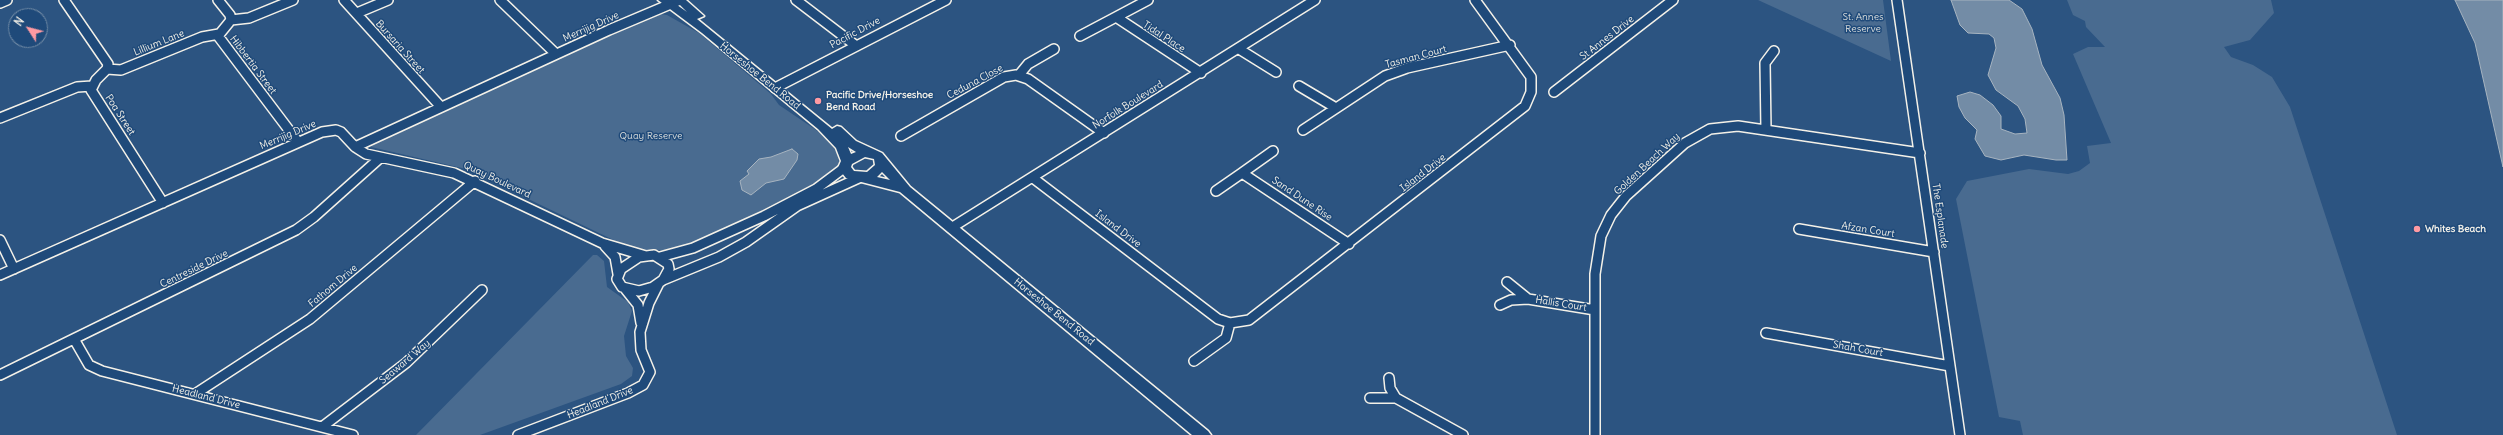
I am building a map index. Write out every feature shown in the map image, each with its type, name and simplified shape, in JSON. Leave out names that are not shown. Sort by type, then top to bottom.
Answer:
[{"type":"street","points":[[0,3],[8,0]]},
{"type":"street","points":[[0,118],[77,87],[92,86],[107,69],[108,64],[64,0]]},
{"type":"street","name":"Hibbertia Street","points":[[218,0],[230,15],[231,20],[218,36],[298,142]]},
{"type":"street","points":[[231,20],[249,18],[294,0]]},
{"type":"street","name":"Bursaria Street","points":[[344,0],[441,107]]},
{"type":"street","points":[[357,13],[388,0]]},
{"type":"street","points":[[500,0],[556,54]]},
{"type":"street","name":"Merrijig Drive","points":[[0,275],[322,132],[336,130],[355,147],[666,2],[680,0]]},
{"type":"street","name":"Horseshoe Bend Road","points":[[680,0],[831,133],[841,146],[846,165]]},
{"type":"street","points":[[796,0],[855,45]]},
{"type":"street","name":"Pacific Drive","points":[[778,86],[855,45],[946,0]]},
{"type":"street","points":[[1080,36],[1148,0]]},
{"type":"street","name":"Norfolk Boulevard","points":[[951,228],[1201,73],[1315,0]]},
{"type":"street","name":"Island Drive","points":[[1033,178],[1218,319],[1230,323],[1249,320],[1349,244],[1525,106],[1532,92],[1531,77],[1510,46],[1475,0]]},
{"type":"street","name":"St Annes Drive","points":[[1554,92],[1673,0]]},
{"type":"street","name":"The Esplanade","points":[[1897,0],[1960,435]]},
{"type":"street","name":"Horseshoe Bend Road","points":[[666,2],[847,140],[869,152]]},
{"type":"street","name":"Tidal Place","points":[[1116,17],[1201,73]]},
{"type":"street","name":"Lillium Lane","points":[[107,69],[121,70],[202,37],[219,34]]},
{"type":"street","name":"Tasman Court","points":[[1304,130],[1375,81],[1396,72],[1510,46]]},
{"type":"street","name":"Ceduna Close","points":[[1019,75],[1028,64],[1054,49]]},
{"type":"street","points":[[1239,49],[1276,72]]},
{"type":"street","points":[[1766,130],[1765,63],[1774,51]]},
{"type":"street","name":"Ceduna Close","points":[[901,136],[1004,77],[1019,75],[1028,78],[1104,133]]},
{"type":"street","name":"Poa Street","points":[[92,86],[91,90],[163,203]]},
{"type":"street","points":[[1299,86],[1336,108]]},
{"type":"street","name":"Golden Beach Way","points":[[1595,435],[1595,310],[1598,248],[1611,216],[1626,196],[1685,143],[1701,132],[1729,126],[1766,130],[1920,153]]},
{"type":"street","name":"Quay Boulevard","points":[[355,147],[362,152],[380,158],[454,173],[475,181],[602,243],[635,254],[660,257],[693,248],[764,216],[816,189],[846,165]]},
{"type":"street","points":[[1216,191],[1273,151]]},
{"type":"street","points":[[626,290],[639,291],[719,257],[746,242],[797,206],[878,170],[882,163],[878,156],[869,152],[859,154],[846,165],[850,175],[862,177]]},
{"type":"street","name":"Centreside Drive","points":[[0,375],[296,230],[314,217],[380,158]]},
{"type":"street","name":"Horseshoe Bend Road","points":[[882,163],[905,190],[1202,435]]},
{"type":"street","name":"Sand Dune Rise","points":[[1242,173],[1349,244]]},
{"type":"street","name":"Horseshoe Bend Road","points":[[862,177],[886,182],[905,190]]},
{"type":"street","name":"Fathom Drive","points":[[195,394],[310,319],[475,181]]},
{"type":"street","name":"Afzan Court","points":[[1800,230],[1934,252]]},
{"type":"street","points":[[0,240],[14,269]]},
{"type":"street","name":"Quay Boulevard","points":[[602,243],[615,257],[618,283],[626,290]]},
{"type":"street","name":"Quay Boulevard","points":[[618,274],[632,260],[646,256]]},
{"type":"street","points":[[660,257],[665,260],[669,269],[662,281]]},
{"type":"street","name":"Headland Drive","points":[[641,324],[649,303],[662,281]]},
{"type":"street","name":"Hallis Court","points":[[1507,282],[1528,299]]},
{"type":"street","name":"Seaward Way","points":[[322,427],[406,363],[482,290]]},
{"type":"street","name":"Headland Drive","points":[[518,435],[543,431],[643,385],[650,372],[641,350],[641,324],[638,305],[626,290]]},
{"type":"street","name":"Hallis Court","points":[[1500,305],[1511,300],[1528,299],[1595,310]]},
{"type":"street","points":[[1194,361],[1226,338],[1230,323]]},
{"type":"street","name":"Shah Court","points":[[1766,333],[1950,366]]},
{"type":"street","name":"Headland Drive","points":[[74,339],[86,360],[95,368],[353,435]]},
{"type":"street","points":[[1389,378],[1390,388],[1396,398]]},
{"type":"street","points":[[1370,398],[1396,398],[1463,435]]},
{"type":"green space","name":"St. Annes Reserve","points":[[1758,0],[1883,0],[1891,61]]},
{"type":"green space","points":[[2067,0],[2271,0],[2274,13],[2250,40],[2224,47],[2231,57],[2253,65],[2272,77],[2290,107],[2397,435],[2023,435],[2020,421],[1999,417],[1956,199],[1967,181],[2029,169],[2068,174],[2079,171],[2090,163],[2087,146],[2111,143],[2073,54],[2088,47],[2105,47],[2086,27],[2085,21],[2073,15]]},
{"type":"green space","name":"Quay Reserve","points":[[661,14],[667,15],[699,33],[771,94],[779,105],[822,134],[837,152],[839,162],[838,167],[819,181],[777,205],[690,245],[673,250],[650,250],[626,246],[466,169],[371,147],[376,142],[606,35]]},
{"type":"green space","points":[[593,255],[597,255],[604,261],[607,287],[628,302],[632,311],[624,336],[626,356],[633,368],[632,376],[621,384],[480,435],[416,435]]},
{"type":"shaded area","points":[[1951,0],[2009,0],[2022,9],[2032,29],[2042,65],[2060,98],[2064,115],[2067,160],[2056,160],[2024,155],[2001,160],[1985,156],[1975,139],[1977,130],[1965,118],[1959,107],[1957,96],[1970,92],[1980,95],[1993,105],[2001,116],[2001,129],[2015,134],[2027,133],[2025,119],[2018,106],[1996,90],[1988,75],[1996,48],[1994,38],[1989,34],[1968,33],[1960,25]]},
{"type":"shaded area","points":[[2455,0],[2503,0],[2503,167],[2475,43]]},
{"type":"shaded area","points":[[792,149],[798,154],[797,160],[784,179],[766,183],[751,195],[742,190],[740,181],[749,174],[747,171],[759,159],[771,157]]},
{"type":"place","name":"Pacific Drive/Horseshoe Bend Road","points":[[818,101]]},
{"type":"place","name":"Whites Beach","points":[[2417,229]]}]
